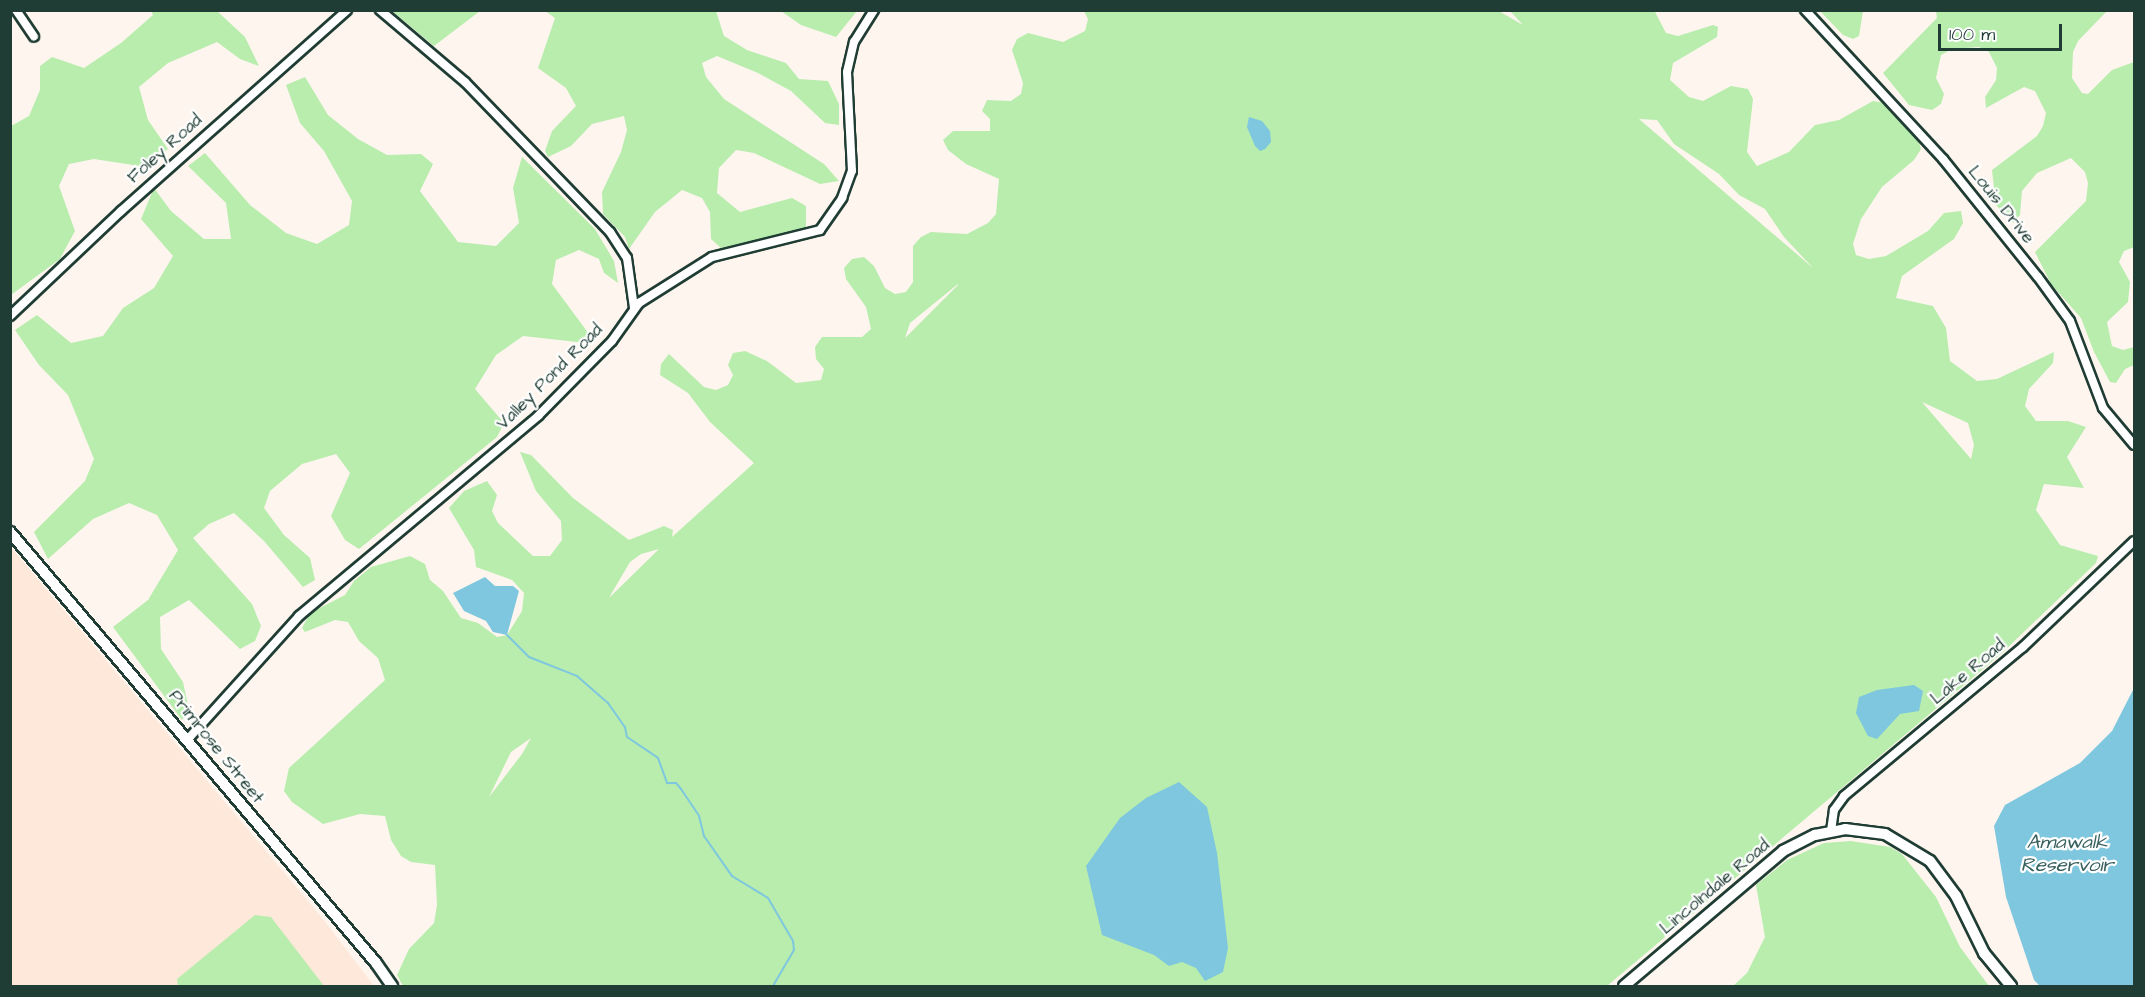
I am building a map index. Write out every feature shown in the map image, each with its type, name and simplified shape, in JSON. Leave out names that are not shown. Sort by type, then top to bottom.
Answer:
[{"type":"main road","name":"Primrose Street","points":[[10,532],[188,739],[392,987]]},
{"type":"main road","name":"Lincolndale Road","points":[[1624,987],[1770,861],[1798,842],[1831,831],[1871,830],[1920,852],[1944,877],[1984,952],[2011,987]]},
{"type":"street","points":[[15,10],[34,37]]},
{"type":"street","name":"Foley Road","points":[[10,316],[130,203],[347,10]]},
{"type":"street","points":[[380,10],[459,76],[610,232],[627,258],[634,308]]},
{"type":"street","name":"Valley Pond Road","points":[[188,739],[299,616],[538,416],[612,342],[634,308],[712,257],[820,230],[842,198],[852,171],[846,72],[854,42],[874,10]]},
{"type":"street","name":"Louis Drive","points":[[1805,10],[1944,159],[2038,277],[2070,321],[2103,408],[2134,445]]},
{"type":"street","name":"Lake Road","points":[[1831,831],[1834,810],[1844,796],[2023,647],[2134,541]]},
{"type":"shaded area","points":[[10,546],[323,919],[374,986],[11,986]]},
{"type":"green space","points":[[1497,10],[1523,25],[1510,11],[1654,10],[1666,33],[1678,36],[1713,25],[1718,27],[1717,37],[1673,63],[1670,80],[1689,97],[1703,101],[1731,86],[1748,89],[1753,99],[1747,152],[1757,166],[1789,152],[1815,125],[1839,120],[1873,101],[1885,103],[1918,139],[1921,149],[1914,160],[1882,187],[1861,219],[1853,244],[1856,255],[1869,259],[1886,256],[1928,231],[1944,213],[1961,211],[1963,223],[1954,239],[1902,276],[1896,298],[1933,306],[1946,328],[1950,361],[1977,381],[1997,379],[2054,352],[2053,363],[2029,389],[2025,406],[2036,421],[2068,421],[2086,427],[2067,457],[2084,488],[2044,484],[2036,510],[2060,545],[2098,556],[2096,563],[2002,653],[1607,986],[403,986],[397,975],[409,949],[434,923],[437,905],[435,865],[411,862],[401,856],[391,840],[385,816],[360,814],[323,824],[292,802],[284,791],[289,768],[385,680],[378,658],[359,641],[348,622],[335,620],[305,632],[302,628],[310,613],[345,595],[354,581],[371,567],[410,556],[425,564],[430,580],[443,591],[461,618],[478,623],[497,637],[507,635],[522,611],[524,593],[512,580],[476,567],[474,550],[449,508],[464,491],[487,481],[497,495],[492,511],[498,523],[533,556],[550,556],[562,540],[561,521],[536,491],[520,452],[531,455],[573,498],[629,540],[664,526],[673,530],[672,537],[754,463],[710,422],[688,393],[660,375],[661,364],[669,354],[704,387],[716,390],[728,385],[733,375],[728,365],[733,353],[745,351],[767,361],[796,383],[821,380],[824,369],[816,359],[815,347],[822,337],[862,337],[871,329],[866,307],[846,279],[844,268],[852,259],[864,257],[874,266],[885,288],[895,294],[906,292],[913,282],[913,246],[921,237],[931,232],[967,234],[988,223],[996,214],[999,179],[966,164],[948,150],[943,140],[953,131],[990,131],[990,119],[982,111],[987,100],[1011,101],[1021,94],[1023,83],[1012,50],[1017,39],[1028,33],[1063,42],[1085,31],[1088,19],[1084,11]],"holes":[[[1639,119],[1657,120],[1674,144],[1719,174],[1739,195],[1765,209],[1784,237],[1813,268]],[[958,284],[905,338],[910,323]],[[1922,402],[1968,423],[1974,445],[1971,459]],[[659,549],[610,597],[630,562],[641,554]],[[531,738],[522,754],[489,797],[511,752]]]},
{"type":"green space","points":[[151,11],[217,11],[245,37],[259,66],[240,59],[217,42],[168,63],[139,87],[148,120],[168,149],[146,167],[94,159],[69,164],[59,186],[75,231],[60,259],[11,295],[11,126],[29,116],[40,90],[40,66],[52,57],[84,68],[121,43],[153,15]]},
{"type":"green space","points":[[392,11],[480,11],[434,46]]},
{"type":"green space","points":[[545,11],[716,11],[724,36],[747,50],[786,63],[799,79],[828,81],[839,104],[839,125],[825,123],[791,91],[758,73],[717,56],[702,63],[706,77],[724,99],[824,164],[839,181],[820,184],[754,153],[736,150],[719,168],[717,193],[740,212],[792,198],[806,206],[806,227],[793,235],[721,248],[711,239],[710,212],[702,198],[682,190],[655,212],[629,249],[625,237],[603,214],[602,192],[621,152],[627,130],[624,116],[592,124],[571,146],[548,157],[545,151],[552,131],[576,106],[566,88],[538,68],[555,18]]},
{"type":"green space","points":[[781,11],[857,11],[836,37],[801,25]]},
{"type":"green space","points":[[1820,11],[1863,11],[1859,36],[1853,39],[1843,35]]},
{"type":"green space","points":[[1936,11],[2107,11],[2078,41],[2073,52],[2072,78],[2082,93],[2088,94],[2112,70],[2134,62],[2134,247],[2124,251],[2119,262],[2130,282],[2128,302],[2107,322],[2112,346],[2123,350],[2134,347],[2134,365],[2125,369],[2116,383],[2110,382],[2094,352],[2081,318],[2051,284],[2035,252],[2086,201],[2088,183],[2085,172],[2071,158],[2037,173],[2022,191],[2020,215],[2013,223],[1996,205],[1992,170],[2037,136],[2043,126],[2046,113],[2035,91],[2024,87],[1986,108],[1985,97],[1996,80],[1997,68],[1989,52],[1979,47],[1952,49],[1941,55],[1936,78],[1944,94],[1941,104],[1932,110],[1909,105],[1883,73],[1937,18]]},
{"type":"green space","points":[[305,77],[328,115],[358,139],[387,155],[421,154],[433,164],[420,191],[458,242],[496,246],[519,223],[513,188],[522,157],[595,229],[614,261],[618,283],[604,273],[599,259],[579,250],[556,260],[552,284],[589,334],[586,343],[523,336],[496,355],[475,389],[504,423],[497,437],[359,549],[345,540],[331,516],[350,473],[336,454],[302,464],[270,491],[264,508],[284,535],[310,558],[315,580],[303,587],[264,541],[234,513],[209,524],[193,538],[252,604],[261,626],[255,641],[240,649],[189,600],[160,617],[161,649],[183,682],[189,710],[182,720],[113,627],[148,600],[178,550],[157,515],[129,503],[93,519],[48,559],[34,532],[85,481],[94,459],[68,395],[39,365],[15,330],[37,315],[71,343],[103,336],[123,308],[154,288],[173,256],[141,219],[154,188],[171,211],[204,239],[231,239],[226,203],[188,166],[205,153],[250,205],[286,233],[317,244],[349,225],[352,201],[324,151],[300,123],[286,85]]},
{"type":"green space","points":[[1851,841],[1890,847],[1902,854],[1936,897],[1960,947],[1989,986],[1733,986],[1747,973],[1765,937],[1756,885],[1787,860],[1824,843]]},
{"type":"green space","points":[[255,915],[271,917],[324,986],[178,986],[177,979]]},
{"type":"water","points":[[1249,117],[1262,121],[1270,131],[1271,142],[1265,149],[1260,151],[1255,146],[1247,127]]},
{"type":"water","points":[[485,577],[495,586],[513,586],[519,591],[507,635],[493,632],[486,621],[464,611],[453,593]]},
{"type":"water","points":[[1914,685],[1923,691],[1919,711],[1900,714],[1877,739],[1868,736],[1856,713],[1859,697],[1877,690]]},
{"type":"water","name":"Amawalk Reservoir","points":[[2134,688],[2134,986],[2040,986],[2034,980],[2006,897],[1994,826],[2005,805],[2080,763],[2112,731]]},
{"type":"water","points":[[1179,782],[1207,807],[1217,853],[1228,948],[1223,972],[1205,981],[1196,968],[1182,962],[1169,966],[1154,955],[1102,935],[1086,866],[1120,818],[1146,798]]},
{"type":"waterway","points":[[507,635],[529,657],[577,676],[608,703],[625,727],[627,737],[658,758],[667,783],[676,783],[681,789],[699,816],[704,836],[732,876],[768,898],[793,941],[794,950],[773,986]]}]
